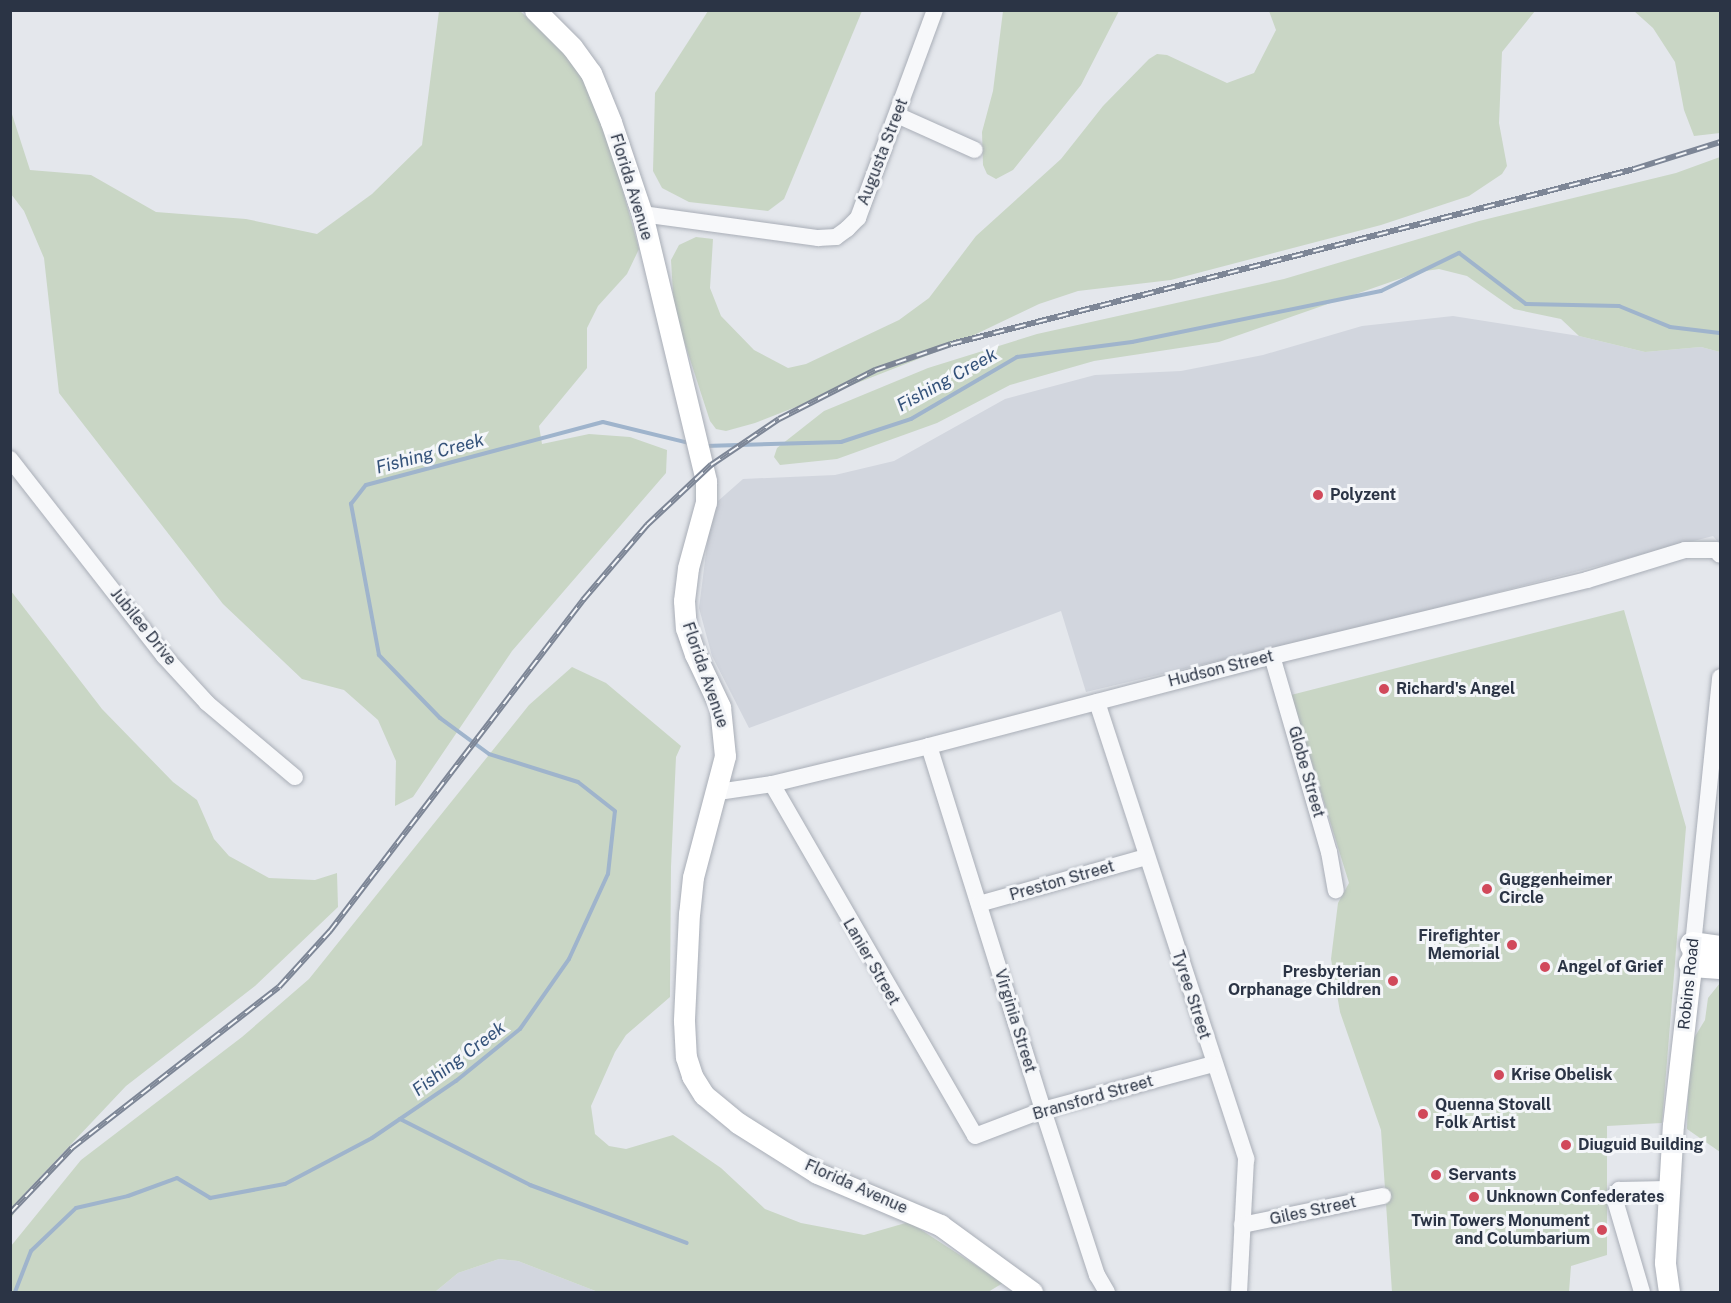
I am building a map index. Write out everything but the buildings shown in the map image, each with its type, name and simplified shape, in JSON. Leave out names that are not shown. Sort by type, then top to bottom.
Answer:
[{"type":"highway","points":[[1693,954],[1720,949]]},
{"type":"highway","points":[[1693,954],[1720,966]]},
{"type":"main road","name":"Florida Avenue","points":[[535,10],[572,46],[591,73],[642,214],[699,441],[706,502],[688,568],[684,602],[686,627],[720,707],[725,734],[718,792],[693,877],[684,1021],[686,1057],[698,1087],[722,1112],[817,1173],[940,1225],[1032,1293]]},
{"type":"main road","name":"Robins Road","points":[[1669,1293],[1665,1262],[1668,1189],[1693,954]]},
{"type":"street","name":"Augusta Street","points":[[642,214],[818,238],[836,237],[858,218],[934,10]]},
{"type":"street","points":[[897,115],[975,150]]},
{"type":"street","name":"Jubilee Drive","points":[[10,459],[164,656],[207,703],[295,777]]},
{"type":"street","name":"Hudson Street","points":[[718,792],[772,784],[929,746],[1272,656],[1587,580],[1685,550],[1716,550],[1720,555]]},
{"type":"street","name":"Globe Street","points":[[1272,656],[1329,852],[1336,890]]},
{"type":"street","name":"Robins Road","points":[[1693,954],[1720,677]]},
{"type":"street","name":"Tyree Street","points":[[1097,702],[1246,1159],[1239,1293]]},
{"type":"street","name":"Virginia Street","points":[[929,746],[1043,1110],[1097,1275],[1107,1293]]},
{"type":"street","name":"Lanier Street","points":[[772,784],[975,1136]]},
{"type":"street","name":"Preston Street","points":[[979,904],[1146,857]]},
{"type":"street","name":"Bransford Street","points":[[975,1136],[1043,1110],[1214,1064]]},
{"type":"street","points":[[1642,1293],[1614,1197],[1619,1190],[1668,1189]]},
{"type":"street","name":"Giles Street","points":[[1242,1225],[1383,1196]]},
{"type":"shaded area","points":[[1453,316],[1579,336],[1645,352],[1701,347],[1720,352],[1720,544],[1713,536],[1395,619],[1086,692],[1061,611],[749,728],[712,656],[699,608],[708,537],[718,501],[743,479],[835,475],[894,461],[1005,399],[1095,375],[1181,371],[1263,355],[1362,326]]},
{"type":"shaded area","points":[[499,1259],[518,1261],[598,1292],[435,1292],[458,1273]]},
{"type":"green space","points":[[439,11],[520,11],[566,54],[585,80],[605,126],[639,249],[627,274],[598,306],[587,328],[587,368],[539,426],[542,444],[589,434],[630,437],[667,450],[666,473],[512,651],[413,797],[395,806],[396,761],[378,720],[344,690],[302,679],[223,604],[59,393],[44,258],[24,211],[11,194],[10,108],[30,170],[91,175],[156,212],[246,219],[317,234],[372,194],[422,145]]},
{"type":"green space","points":[[708,11],[862,11],[784,199],[768,211],[689,202],[662,188],[653,171],[655,93]]},
{"type":"green space","points":[[1003,11],[1119,11],[1081,85],[1013,170],[996,179],[987,174],[983,165],[982,132],[993,91]]},
{"type":"green space","points":[[1269,11],[1535,11],[1502,52],[1499,123],[1507,166],[1502,174],[1469,196],[1381,225],[1171,280],[1078,291],[1039,304],[949,347],[755,423],[726,431],[716,429],[710,421],[674,310],[671,260],[679,245],[696,237],[713,239],[710,288],[721,316],[754,350],[788,368],[806,364],[899,320],[929,298],[976,236],[1061,159],[1103,106],[1149,59],[1157,54],[1167,55],[1227,83],[1254,73],[1276,30]]},
{"type":"green space","points":[[1634,11],[1720,11],[1720,133],[1694,136],[1684,110],[1675,62],[1653,28]]},
{"type":"green space","points":[[1720,157],[1720,352],[1701,347],[1645,352],[1579,336],[1561,319],[1514,309],[1467,276],[1439,269],[1419,272],[1219,342],[1094,361],[1010,385],[937,423],[837,459],[780,465],[774,457],[777,448],[824,411],[928,368],[1037,334],[1284,279],[1479,221],[1676,173]]},
{"type":"green space","points":[[11,591],[102,709],[173,782],[197,800],[214,839],[229,856],[269,878],[315,880],[337,873],[338,907],[255,986],[126,1086],[25,1193],[11,1219]]},
{"type":"green space","points":[[1624,610],[1686,827],[1662,1123],[1607,1126],[1607,1255],[1571,1266],[1569,1292],[1392,1292],[1381,1130],[1340,1012],[1331,959],[1338,903],[1349,883],[1291,695]]},
{"type":"green space","points":[[572,667],[606,683],[681,746],[676,757],[671,867],[670,997],[626,1035],[615,1052],[591,1106],[595,1134],[609,1146],[626,1149],[673,1135],[721,1168],[765,1209],[801,1223],[864,1235],[909,1222],[1003,1283],[988,1292],[598,1292],[518,1261],[499,1259],[458,1273],[435,1292],[11,1292],[11,1246],[81,1160],[242,1037],[309,979],[529,705]]},
{"type":"green space","points":[[1720,983],[1720,1152],[1687,1129],[1689,1064],[1694,1038],[1705,1020],[1708,998]]},
{"type":"waterway","name":"Fishing Creek","points":[[705,446],[841,442],[911,419],[1017,357],[1132,342],[1381,291],[1459,253],[1526,304],[1619,306],[1670,327],[1720,333]]},
{"type":"waterway","name":"Fishing Creek","points":[[15,1292],[31,1251],[76,1208],[128,1196],[177,1178],[210,1198],[285,1184],[372,1138],[456,1081],[520,1029],[569,959],[608,874],[615,811],[578,782],[489,754],[440,718],[379,655],[351,504],[366,485],[603,422],[689,443]]},
{"type":"waterway","points":[[400,1119],[530,1185],[687,1243]]},
{"type":"railway","points":[[10,1213],[72,1148],[279,987],[330,931],[583,600],[647,525],[711,465],[779,419],[875,370],[951,344],[1634,169],[1720,142]]},
{"type":"place","name":"Polyzent","points":[[1318,495]]},
{"type":"place","name":"Richard's Angel","points":[[1384,689]]},
{"type":"place","name":"Guggenheimer Circle","points":[[1487,889]]},
{"type":"place","name":"Firefighter Memorial","points":[[1512,945]]},
{"type":"place","name":"Angel of Grief","points":[[1545,967]]},
{"type":"place","name":"Presbyterian Orphanage Children","points":[[1393,981]]},
{"type":"place","name":"Krise Obelisk","points":[[1499,1075]]},
{"type":"place","name":"Quenna Stovall Folk Artist","points":[[1423,1114]]},
{"type":"place","name":"Diuguid Building","points":[[1566,1145]]},
{"type":"place","name":"Servants","points":[[1436,1175]]},
{"type":"place","name":"Unknown Confederates","points":[[1474,1197]]},
{"type":"place","name":"Twin Towers Monument and Columbarium","points":[[1602,1230]]}]
